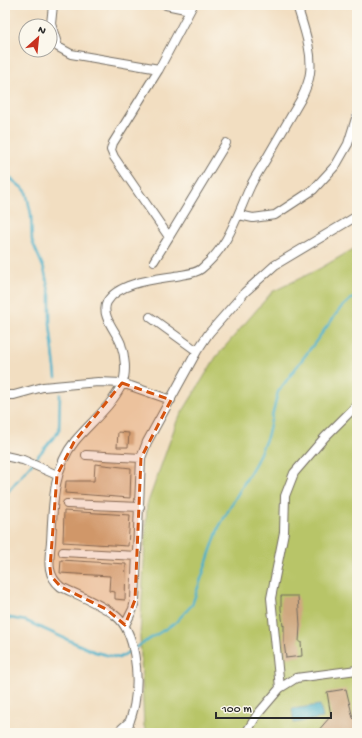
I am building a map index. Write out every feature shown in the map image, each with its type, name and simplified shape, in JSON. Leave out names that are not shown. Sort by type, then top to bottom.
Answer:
[{"type":"street","points":[[53,5],[52,24],[58,47],[71,54],[159,69]]},
{"type":"street","points":[[166,5],[191,8],[159,69],[114,142],[111,150],[114,157],[169,237]]},
{"type":"street","points":[[126,733],[136,699],[137,682],[135,659],[125,625],[117,616],[106,609],[61,587],[51,576],[50,546],[54,492],[57,475],[64,458],[74,442],[116,394],[122,383],[124,357],[121,344],[109,323],[106,303],[116,292],[128,285],[200,271],[211,260],[227,239],[252,185],[306,87],[310,73],[310,59],[297,5]]},
{"type":"street","points":[[239,215],[253,218],[275,214],[312,190],[336,165],[348,144],[357,115]]},
{"type":"street","points":[[154,261],[226,143]]},
{"type":"street","points":[[125,625],[133,609],[135,600],[141,458],[147,442],[197,351],[209,333],[245,292],[275,265],[357,216]]},
{"type":"street","points":[[150,317],[197,351]]},
{"type":"street","points":[[5,395],[14,395],[43,387],[98,382],[122,383],[171,400]]},
{"type":"street","points":[[280,688],[271,598],[284,532],[285,496],[294,473],[325,437],[357,405]]},
{"type":"street","points":[[86,455],[141,458]]},
{"type":"street","points":[[5,456],[23,460],[57,475]]},
{"type":"street","points":[[67,504],[140,507]]},
{"type":"street","points":[[63,552],[137,556]]},
{"type":"street","points":[[246,733],[257,715],[280,688],[296,678],[357,670]]},
{"type":"street","points":[[117,733],[129,722]]},
{"type":"highlighted area","points":[[122,383],[171,400],[141,458],[135,600],[125,625],[106,609],[61,587],[51,576],[50,568],[57,475],[74,442]]},
{"type":"green space","points":[[357,247],[357,733],[147,733],[144,726],[140,636],[147,505],[177,421],[216,357],[272,292],[319,269]]},
{"type":"water","points":[[320,705],[323,718],[294,723],[292,709]]},
{"type":"building","points":[[118,432],[129,433],[128,447],[117,447]]},
{"type":"building","points":[[95,464],[131,468],[130,498],[65,493],[66,481],[94,481]]},
{"type":"building","points":[[64,511],[130,515],[128,546],[63,542]]},
{"type":"building","points":[[61,560],[126,564],[125,600],[115,599],[115,592],[109,591],[110,576],[60,573]]},
{"type":"building","points":[[281,596],[298,596],[300,625],[299,642],[301,642],[302,656],[286,658]]},
{"type":"building","points":[[346,689],[353,718],[357,722],[357,733],[316,733],[331,716],[327,692]]},
{"type":"waterway","points":[[5,174],[26,191],[31,214],[32,241],[44,269],[50,295],[50,324],[56,377]]},
{"type":"waterway","points":[[5,617],[26,621],[95,652],[119,658],[175,623],[192,605],[219,527],[256,462],[267,437],[278,392],[340,309],[351,299],[357,298]]},
{"type":"waterway","points":[[5,495],[59,431],[60,394]]}]
